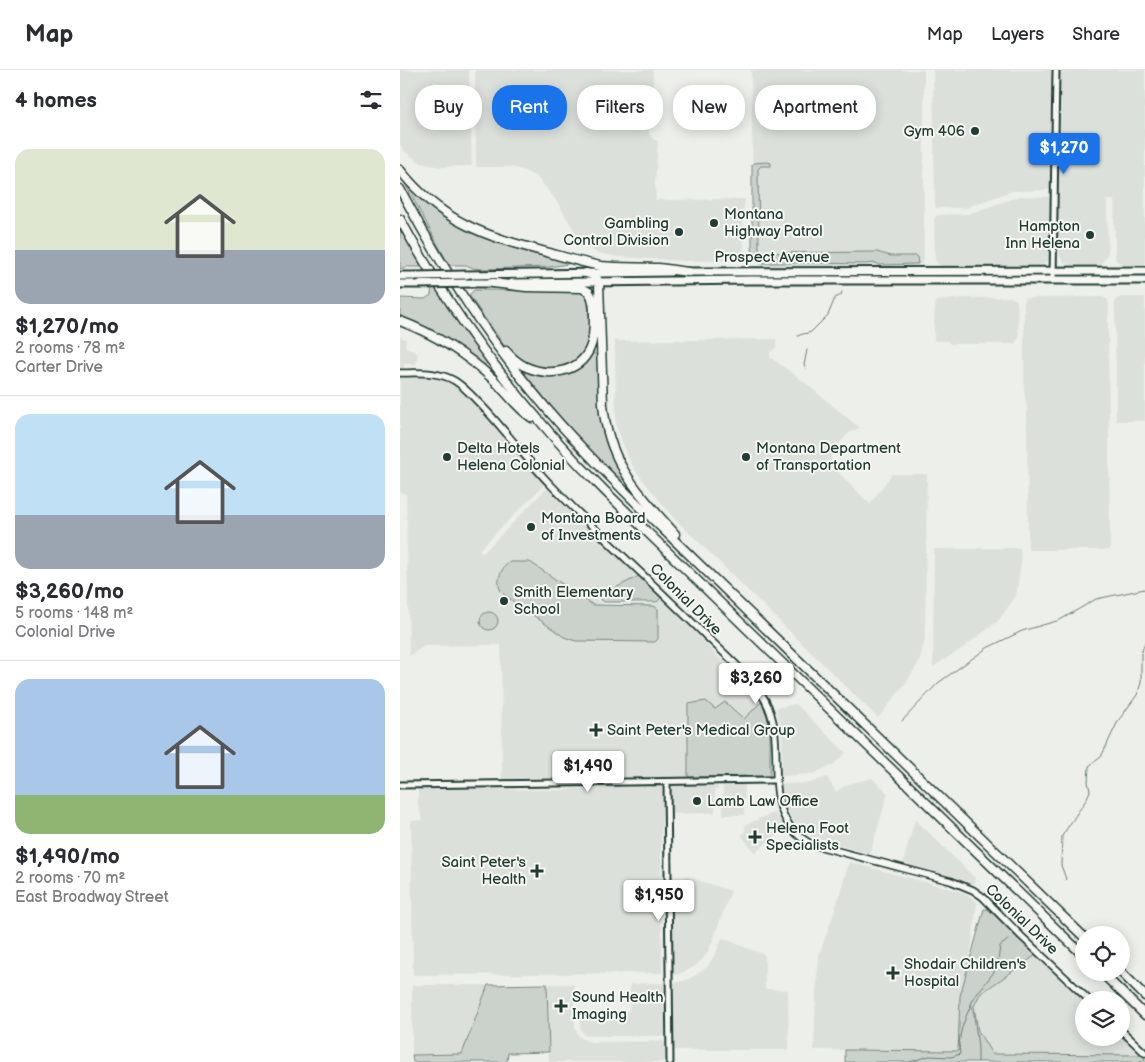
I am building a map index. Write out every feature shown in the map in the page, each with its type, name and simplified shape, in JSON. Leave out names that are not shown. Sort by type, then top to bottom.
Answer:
[{"type":"highway","points":[[400,170],[417,190],[440,210],[490,236],[596,265],[658,268],[688,272]]},
{"type":"highway","points":[[400,189],[437,257],[471,310],[518,374],[569,434],[698,563],[1075,928]]},
{"type":"highway","points":[[400,219],[429,270],[464,323],[540,423],[606,492],[1075,947]]},
{"type":"highway","name":"Prospect Avenue","points":[[400,276],[688,272],[1145,271]]},
{"type":"highway","points":[[586,273],[594,276],[599,282],[602,404],[610,443],[619,464],[634,486],[698,563]]},
{"type":"highway","name":"Prospect Avenue","points":[[400,284],[750,280],[1145,280]]},
{"type":"highway","points":[[471,310],[505,351],[524,366],[540,371],[560,372],[571,368],[584,358],[591,345],[594,331],[593,302],[588,290],[578,287],[526,287],[493,283]]},
{"type":"highway","points":[[400,321],[436,337],[467,358],[495,382],[525,413],[540,423]]},
{"type":"highway","points":[[1110,981],[1145,1015]]},
{"type":"highway","points":[[1130,981],[1145,996]]},
{"type":"main road","name":"Colonial Drive","points":[[400,373],[441,375],[456,382],[466,390],[496,421],[549,483],[665,594],[755,685],[765,700],[771,714],[775,737],[776,780],[779,804],[791,827],[803,839],[811,844],[954,882],[973,890],[984,897],[1080,991]]},
{"type":"main road","points":[[1130,1039],[1145,1053]]},
{"type":"street","points":[[1053,280],[1056,70]]},
{"type":"street","points":[[400,785],[776,780]]},
{"type":"street","points":[[667,782],[670,1062]]},
{"type":"shaded area","points":[[400,70],[469,70],[469,85],[415,85],[415,130],[471,130],[472,166],[439,167],[421,163],[404,151],[400,144]]},
{"type":"shaded area","points":[[475,70],[653,70],[653,85],[577,85],[577,130],[649,130],[649,134],[653,139],[658,141],[655,183],[656,200],[745,199],[743,215],[744,260],[686,261],[619,257],[597,253],[582,243],[555,199],[537,177],[511,167],[476,167],[476,130],[482,130],[482,85],[475,85]]},
{"type":"shaded area","points":[[751,70],[924,70],[924,260],[921,264],[764,266],[757,262],[754,253]]},
{"type":"shaded area","points":[[933,70],[1052,70],[1051,187],[1049,190],[1012,191],[965,208],[936,208]]},
{"type":"shaded area","points":[[1059,70],[1145,70],[1145,265],[1124,265],[1116,260],[1114,200],[1107,200],[1108,252],[1101,264],[1070,265],[1065,263],[1060,257],[1058,243]]},
{"type":"shaded area","points":[[771,163],[771,166],[761,166],[758,169],[759,249],[762,253],[877,252],[891,256],[917,256],[918,264],[763,263],[756,261],[753,256],[752,247],[752,164]]},
{"type":"shaded area","points":[[401,176],[426,203],[447,218],[481,236],[506,245],[570,261],[568,264],[549,267],[482,269],[466,265],[449,265]]},
{"type":"shaded area","points":[[1020,196],[1049,197],[1051,200],[1051,254],[1049,260],[1044,264],[1037,265],[943,267],[937,263],[935,260],[934,219],[936,216],[968,214]]},
{"type":"shaded area","points":[[400,226],[422,267],[400,269]]},
{"type":"shaded area","points":[[432,287],[435,287],[487,363],[482,366],[454,343],[410,320],[400,317],[400,298],[425,299],[431,295]]},
{"type":"shaded area","points":[[474,290],[576,291],[584,294],[589,305],[589,344],[580,358],[562,368],[541,368],[530,365],[512,354],[505,346],[469,295]]},
{"type":"shaded area","points":[[1011,297],[1017,301],[1019,338],[1014,344],[950,344],[948,341],[935,341],[934,317],[936,301],[964,298]]},
{"type":"shaded area","points":[[1101,297],[1108,300],[1109,307],[1110,550],[1028,550],[1024,298]]},
{"type":"shaded area","points":[[1121,297],[1145,297],[1145,421],[1116,421],[1115,301]]},
{"type":"shaded area","points":[[400,337],[406,339],[405,346],[418,354],[416,364],[404,364],[404,369],[400,369]]},
{"type":"shaded area","points":[[776,339],[776,348],[770,352],[770,357],[860,428],[849,433],[834,449],[831,460],[840,474],[870,504],[892,474],[927,474],[925,640],[919,662],[906,683],[878,718],[672,516],[635,470],[616,426],[615,341]]},
{"type":"shaded area","points":[[590,354],[597,354],[600,412],[611,453],[625,481],[595,458],[521,369],[554,375]]},
{"type":"shaded area","points":[[400,376],[436,377],[454,385],[492,422],[544,483],[479,550],[483,553],[548,487],[640,576],[595,598],[604,605],[657,604],[661,598],[674,609],[757,696],[761,702],[744,719],[715,709],[688,704],[688,777],[502,779],[501,645],[424,646],[409,656],[406,494],[400,493]]},
{"type":"shaded area","points":[[1020,548],[1021,563],[1016,596],[998,621],[963,648],[933,667],[934,549]]},
{"type":"shaded area","points":[[510,562],[530,562],[593,605],[654,606],[658,609],[658,639],[655,642],[576,641],[564,637],[501,591],[499,585],[500,574]]},
{"type":"shaded area","points":[[639,576],[661,598],[657,602],[604,602],[597,597]]},
{"type":"shaded area","points":[[485,612],[493,612],[498,617],[496,628],[485,630],[480,625],[480,617]]},
{"type":"shaded area","points":[[706,701],[715,709],[725,702],[744,719],[761,702],[770,728],[770,776],[688,777],[688,704]]},
{"type":"shaded area","points":[[796,704],[846,753],[833,765],[812,774],[782,776],[779,772],[782,767],[782,736],[776,708]]},
{"type":"shaded area","points":[[827,777],[836,792],[849,784],[872,778],[888,793],[870,854],[820,840],[803,832],[796,826],[785,806],[780,787],[781,784],[810,783]]},
{"type":"shaded area","points":[[718,784],[718,790],[715,790],[715,813],[670,814],[671,785]]},
{"type":"shaded area","points":[[723,784],[745,784],[744,815],[723,815]]},
{"type":"shaded area","name":"Saint Peter's Health","points":[[593,786],[663,787],[661,847],[662,973],[413,975],[411,821],[423,820],[418,805],[418,788],[565,790],[593,788]]},
{"type":"shaded area","points":[[775,812],[784,827],[755,853],[741,835],[745,832],[745,825]]},
{"type":"shaded area","points":[[915,819],[975,878],[974,884],[903,863]]},
{"type":"shaded area","name":"Shodair Children's Hospital","points":[[849,862],[956,890],[968,895],[977,902],[958,1051],[814,1050],[819,955]]},
{"type":"shaded area","points":[[686,876],[731,891],[709,950],[703,959],[694,967],[674,975],[672,973],[672,889]]},
{"type":"shaded area","points":[[984,909],[989,910],[1036,955],[980,994],[974,1006],[978,1031],[992,1054],[1142,1055],[1145,1058],[1145,1062],[845,1062],[845,1050],[958,1051],[960,996]]},
{"type":"shaded area","points":[[722,938],[765,955],[765,989],[788,990],[789,1050],[674,1050],[673,983],[686,980],[707,967],[717,951]]},
{"type":"shaded area","points":[[1036,955],[1075,992],[1075,1046],[1130,1046],[1130,1044],[1142,1055],[992,1054],[978,1031],[974,1006],[980,994]]},
{"type":"shaded area","points":[[663,983],[664,1036],[586,1036],[582,1032],[580,1012],[629,1011],[630,984]]},
{"type":"shaded area","points":[[547,984],[574,984],[575,1027],[581,1038],[590,1042],[663,1041],[665,1043],[665,1062],[549,1062]]},
{"type":"shaded area","points":[[547,984],[549,1052],[508,1053],[507,1062],[413,1062],[412,1055],[462,1054],[488,985]]},
{"type":"shaded area","points":[[412,985],[488,985],[462,1054],[412,1055]]},
{"type":"waterway","points":[[798,336],[811,332],[828,315],[835,298],[841,295],[842,292]]},
{"type":"waterway","points":[[806,368],[804,365],[807,350]]},
{"type":"waterway","points":[[902,721],[938,683],[987,648],[1022,631],[1060,620],[1096,599],[1145,589]]},
{"type":"waterway","points":[[1065,880],[1061,865],[1062,836],[1090,791],[1088,782],[1089,766],[1101,757],[1118,721],[1137,695],[1141,683],[1141,654],[1145,642]]},
{"type":"waterway","points":[[978,1062],[974,1014],[971,1004],[994,972],[1000,946],[1008,940]]},
{"type":"waterway","points":[[910,1062],[929,1056],[951,1057],[960,1054],[960,1035],[971,1005]]},
{"type":"place","name":"Gym 406","points":[[975,131]]},
{"type":"place","name":"Montana Highway Patrol","points":[[714,223]]},
{"type":"place","name":"Gambling Control Division","points":[[679,232]]},
{"type":"place","name":"Hampton Inn Helena","points":[[1090,235]]},
{"type":"place","name":"Delta Hotels Helena Colonial","points":[[447,457]]},
{"type":"place","name":"Montana Department of Transportation","points":[[746,457]]},
{"type":"place","name":"Montana Board of Investments","points":[[531,527]]},
{"type":"place","name":"Smith Elementary School","points":[[504,601]]},
{"type":"place","name":"Saint Peter's Medical Group","points":[[596,730]]},
{"type":"place","name":"Lamb Law Office","points":[[697,801]]},
{"type":"place","name":"Helena Foot Specialists","points":[[755,837]]},
{"type":"place","name":"Saint Peter's Health","points":[[537,871]]},
{"type":"place","name":"Shodair Children's Hospital","points":[[893,973]]},
{"type":"place","name":"Sound Health Imaging","points":[[561,1006]]}]
